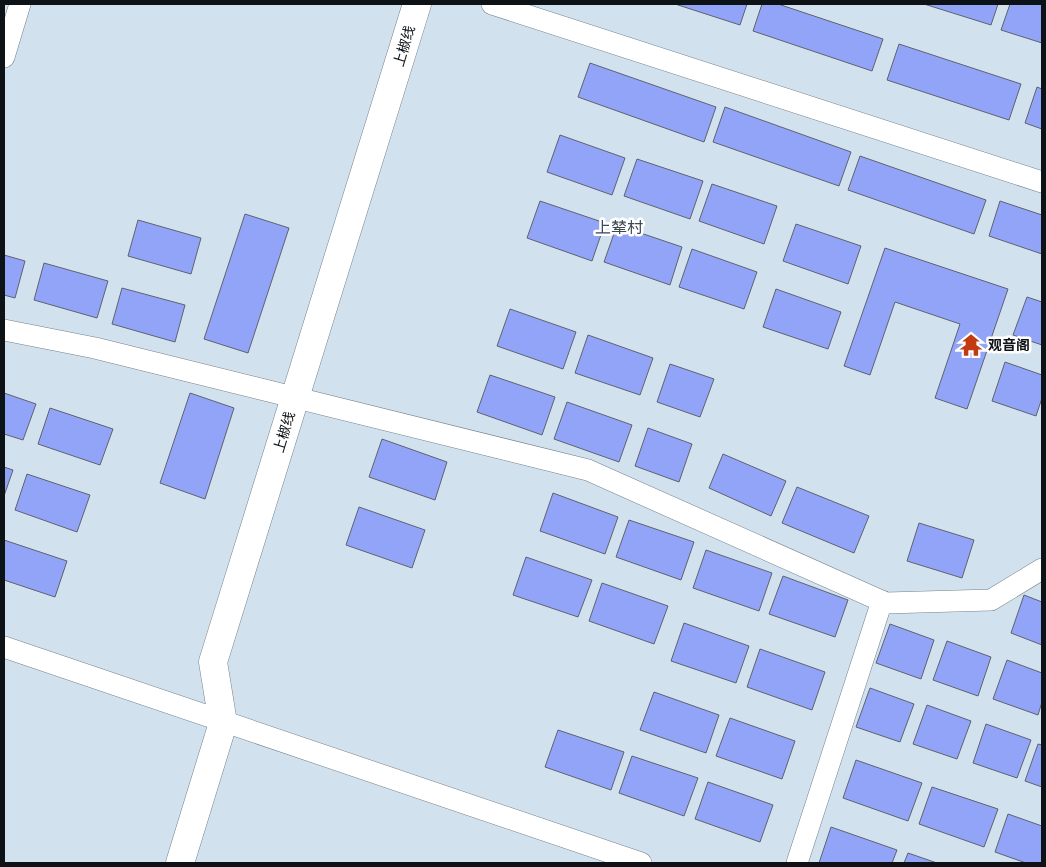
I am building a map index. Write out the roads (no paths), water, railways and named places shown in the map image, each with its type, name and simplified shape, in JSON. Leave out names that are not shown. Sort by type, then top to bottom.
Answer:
[{"type":"main road","name":"上椒线","points":[[180,863],[224,723],[213,662],[417,4]]},
{"type":"street","points":[[4,57],[20,4]]},
{"type":"street","points":[[492,4],[1042,182]]},
{"type":"street","points":[[4,330],[95,348],[588,470],[886,604],[991,600],[1042,569]]},
{"type":"street","points":[[797,863],[882,601]]},
{"type":"street","points":[[4,648],[641,863]]},
{"type":"place","name":"观音阁","points":[[971,345]]},
{"type":"district","name":"上辇村","points":[[619,227]]}]
